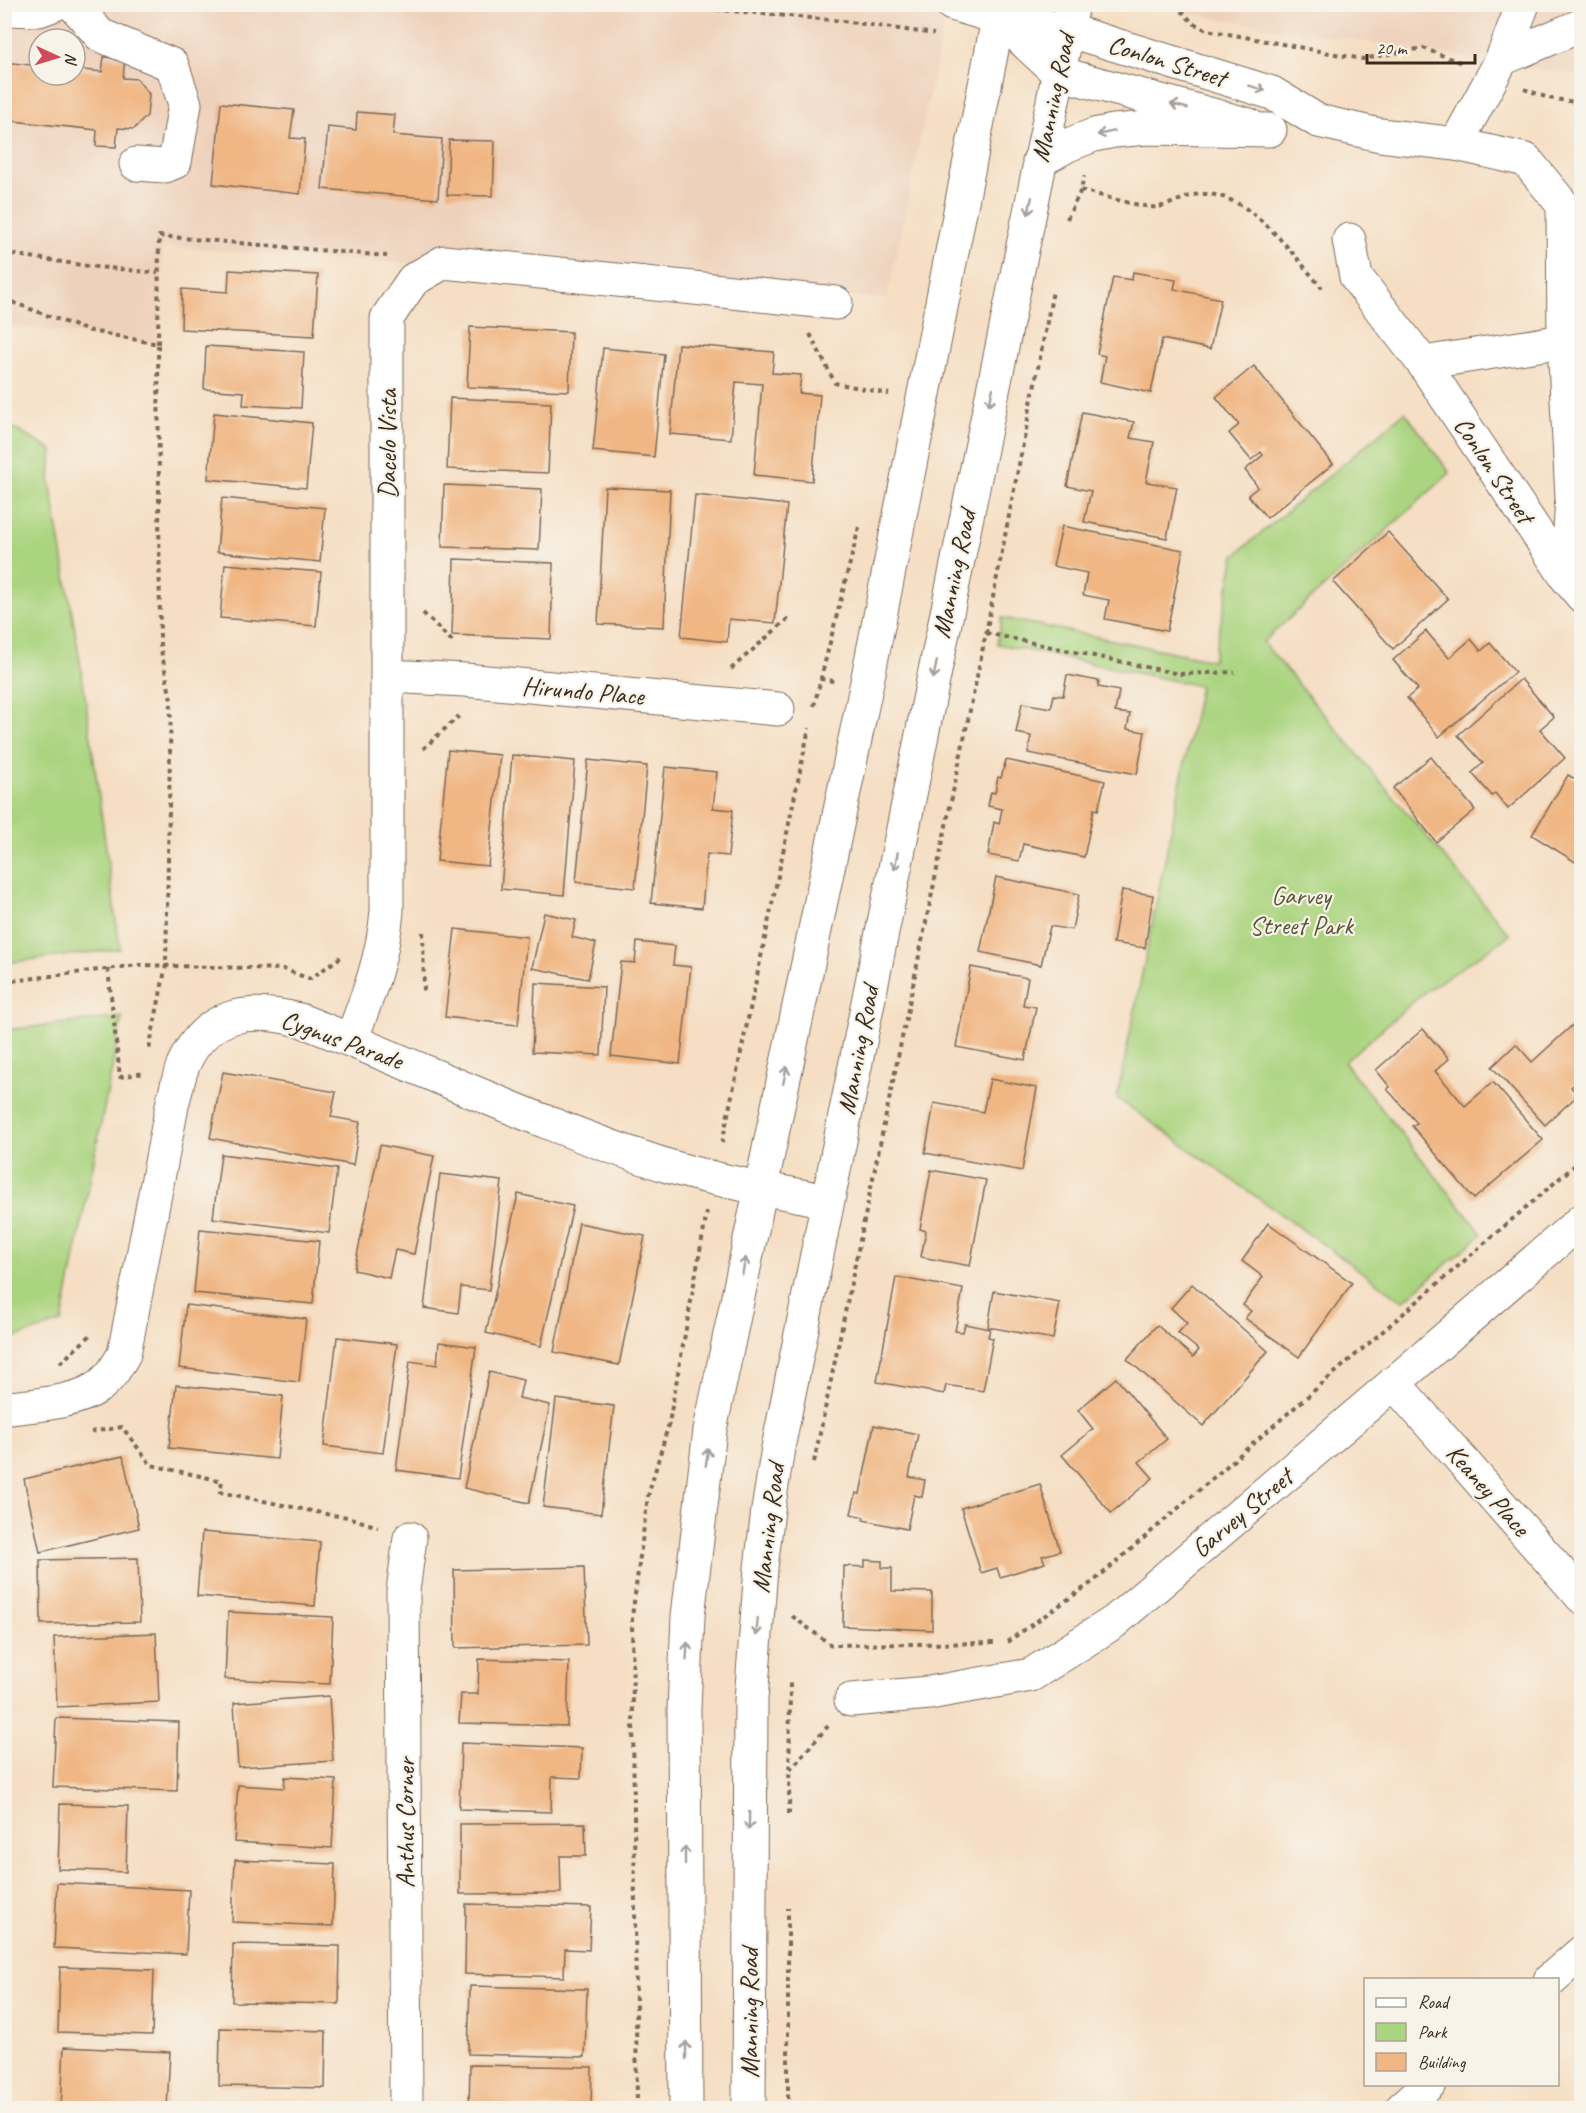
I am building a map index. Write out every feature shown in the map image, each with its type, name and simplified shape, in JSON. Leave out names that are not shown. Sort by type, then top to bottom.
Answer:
[{"type":"street","points":[[4,9],[39,10],[55,4]]},
{"type":"street","points":[[73,4],[100,35],[172,65],[185,104],[175,162],[165,166],[136,164]]},
{"type":"street","points":[[686,2109],[684,1709],[688,1617],[711,1430],[869,675],[1000,11],[952,4]]},
{"type":"street","points":[[1456,144],[1497,68],[1523,4]]},
{"type":"street","name":"Conlon Street","points":[[1000,11],[1070,17],[1272,93],[1318,121],[1380,135],[1456,144],[1526,159],[1572,203],[1564,341],[1574,587]]},
{"type":"street","name":"Conlon Street","points":[[1000,11],[1058,72],[1270,130],[1318,121]]},
{"type":"street","name":"Manning Road","points":[[748,2109],[751,1700],[768,1510],[778,1448],[827,1201],[1070,17]]},
{"type":"street","points":[[1497,68],[1581,25]]},
{"type":"street","points":[[1039,161],[1068,145],[1094,135],[1114,131],[1147,128],[1270,130]]},
{"type":"street","name":"Conlon Street","points":[[1348,240],[1356,277],[1423,363],[1574,587]]},
{"type":"street","points":[[444,262],[836,303]]},
{"type":"street","name":"Dacelo Vista","points":[[351,1040],[376,974],[385,940],[387,911],[387,318],[413,280],[444,262]]},
{"type":"street","points":[[1423,363],[1564,341]]},
{"type":"street","name":"Hirundo Place","points":[[387,676],[465,680],[778,710]]},
{"type":"street","name":"Cygnus Parade","points":[[4,1409],[76,1397],[97,1388],[113,1373],[124,1354],[173,1101],[184,1062],[197,1041],[213,1025],[231,1018],[253,1013],[274,1014],[300,1020],[591,1140],[703,1176],[827,1201]]},
{"type":"street","name":"Garvey Street","points":[[851,1700],[929,1693],[1031,1675],[1114,1622],[1581,1220]]},
{"type":"street","name":"Keaney Place","points":[[1394,1383],[1581,1597]]},
{"type":"street","name":"Anthus Corner","points":[[406,2109],[404,1591],[410,1538]]},
{"type":"street","points":[[1552,1978],[1581,1952]]},
{"type":"street","points":[[1402,2109],[1428,2086]]},
{"type":"path","points":[[654,4],[843,21],[942,36]]},
{"type":"path","points":[[1175,4],[1193,23],[1207,30],[1362,59],[1423,48],[1497,68],[1548,98],[1581,103]]},
{"type":"path","points":[[1065,229],[1067,217],[1082,190],[1094,135]]},
{"type":"path","points":[[1082,190],[1157,207],[1202,194],[1223,197],[1243,206],[1269,228],[1326,293]]},
{"type":"path","points":[[148,1052],[166,965],[171,700],[160,645],[159,236],[444,262]]},
{"type":"path","points":[[4,253],[88,266],[158,273]]},
{"type":"path","points":[[813,1465],[986,633],[1053,286]]},
{"type":"path","points":[[4,298],[86,330],[158,344]]},
{"type":"path","points":[[806,327],[835,383],[893,395]]},
{"type":"path","points":[[417,608],[457,646],[469,647],[462,714],[419,753]]},
{"type":"path","points":[[730,671],[791,616]]},
{"type":"path","points":[[986,633],[1179,674],[1235,672]]},
{"type":"path","points":[[423,931],[424,991]]},
{"type":"path","points":[[4,982],[138,965],[284,969],[310,979],[341,957]]},
{"type":"path","points":[[108,969],[120,1077],[144,1073]]},
{"type":"path","points":[[142,1084],[146,1063]]},
{"type":"path","points":[[791,1616],[831,1645],[1007,1643],[1094,1581],[1581,1158]]},
{"type":"path","points":[[56,1365],[63,1362],[92,1334],[95,1325]]},
{"type":"path","points":[[80,1433],[122,1427],[151,1465],[222,1481],[220,1492],[348,1517],[410,1538]]},
{"type":"path","points":[[791,1606],[791,1628]]},
{"type":"path","points":[[788,1824],[790,1676]]},
{"type":"path","points":[[789,1771],[851,1700]]},
{"type":"path","points":[[788,1899],[788,2109]]},
{"type":"shaded area","points":[[5,5],[948,5],[887,299],[163,246],[158,344],[5,325]]},
{"type":"shaded area","points":[[1182,5],[1581,5],[1581,76],[1189,14]]},
{"type":"green space","name":"Garvey Street Park","points":[[1405,412],[1450,473],[1263,642],[1510,935],[1426,991],[1344,1062],[1482,1234],[1403,1301],[1117,1098],[1200,686],[997,644],[1002,618],[1213,660],[1235,555]]},
{"type":"green space","points":[[4,423],[52,450],[50,481],[81,667],[120,949],[5,963]]},
{"type":"green space","points":[[122,1017],[62,1322],[5,1341],[5,1030]]},
{"type":"building","points":[[104,57],[125,59],[123,78],[137,79],[149,94],[147,116],[134,129],[118,128],[116,147],[96,146],[97,130],[4,120],[4,62],[27,65],[27,87],[87,87],[87,70],[102,72]]},
{"type":"building","points":[[221,103],[294,110],[290,138],[305,139],[300,194],[213,184]]},
{"type":"building","points":[[357,112],[395,115],[393,135],[442,139],[438,199],[322,189],[328,127],[356,130]]},
{"type":"building","points":[[449,140],[495,141],[493,196],[447,195]]},
{"type":"building","points":[[229,270],[318,275],[314,336],[181,329],[182,289],[228,292]]},
{"type":"building","points":[[1133,272],[1176,280],[1174,289],[1221,299],[1210,349],[1162,339],[1151,393],[1100,382],[1105,356],[1097,354],[1113,277],[1132,280]]},
{"type":"building","points":[[470,327],[571,332],[569,391],[467,387]]},
{"type":"building","points":[[678,344],[774,352],[772,373],[801,375],[799,393],[820,395],[812,481],[754,475],[762,384],[736,382],[731,439],[670,434]]},
{"type":"building","points":[[206,346],[304,352],[301,408],[243,405],[244,392],[204,389]]},
{"type":"building","points":[[603,348],[664,354],[654,457],[593,451]]},
{"type":"building","points":[[1254,366],[1333,464],[1267,518],[1248,495],[1258,487],[1245,470],[1263,455],[1261,452],[1251,460],[1229,433],[1239,425],[1216,397]]},
{"type":"building","points":[[450,398],[551,403],[548,473],[447,469]]},
{"type":"building","points":[[1082,412],[1134,422],[1130,438],[1154,442],[1146,482],[1177,487],[1167,538],[1084,522],[1091,491],[1067,486]]},
{"type":"building","points":[[214,413],[312,423],[306,488],[208,479]]},
{"type":"building","points":[[444,485],[542,489],[539,550],[442,547]]},
{"type":"building","points":[[605,487],[670,490],[664,627],[598,624]]},
{"type":"building","points":[[695,495],[787,505],[775,623],[729,619],[727,642],[681,637]]},
{"type":"building","points":[[222,498],[325,508],[320,562],[217,552]]},
{"type":"building","points":[[1062,526],[1183,550],[1167,631],[1105,619],[1109,600],[1083,595],[1087,573],[1053,566]]},
{"type":"building","points":[[1388,532],[1448,599],[1393,649],[1333,582]]},
{"type":"building","points":[[454,559],[553,563],[551,639],[452,635]]},
{"type":"building","points":[[225,564],[321,572],[316,626],[220,618]]},
{"type":"building","points":[[1426,631],[1449,658],[1471,639],[1481,651],[1490,643],[1515,672],[1439,737],[1407,698],[1418,689],[1393,660]]},
{"type":"building","points":[[1067,675],[1099,681],[1098,687],[1119,691],[1115,712],[1130,714],[1127,729],[1145,732],[1137,774],[1028,753],[1031,736],[1016,733],[1022,703],[1051,708],[1054,695],[1063,696]]},
{"type":"building","points":[[1521,679],[1554,717],[1540,729],[1565,758],[1508,809],[1495,793],[1492,796],[1472,773],[1483,763],[1458,735]]},
{"type":"building","points":[[448,750],[500,755],[488,866],[437,861]]},
{"type":"building","points":[[512,755],[575,761],[564,895],[501,889]]},
{"type":"building","points":[[1431,757],[1475,810],[1436,842],[1393,788]]},
{"type":"building","points":[[588,760],[647,766],[635,888],[576,882]]},
{"type":"building","points":[[1006,760],[1105,781],[1098,810],[1094,809],[1084,857],[1023,844],[1019,861],[988,855],[994,822],[999,824],[1002,809],[988,806],[991,792],[995,793],[998,777],[1001,778]]},
{"type":"building","points":[[665,767],[717,772],[713,808],[733,810],[728,856],[707,854],[702,908],[651,903]]},
{"type":"building","points":[[1568,775],[1582,783],[1582,855],[1577,863],[1532,835]]},
{"type":"building","points":[[996,877],[1079,894],[1072,930],[1050,926],[1041,965],[980,952]]},
{"type":"building","points":[[1122,890],[1153,895],[1145,948],[1113,943]]},
{"type":"building","points":[[544,913],[576,920],[572,937],[596,943],[588,979],[532,968]]},
{"type":"building","points":[[455,929],[527,937],[518,1025],[445,1017]]},
{"type":"building","points":[[637,942],[675,946],[673,965],[691,967],[680,1064],[611,1056],[621,962],[635,963]]},
{"type":"building","points":[[971,967],[1028,978],[1023,1005],[1036,1007],[1025,1060],[956,1047]]},
{"type":"building","points":[[535,983],[604,987],[601,1055],[532,1052]]},
{"type":"building","points":[[1577,1021],[1582,1026],[1582,1077],[1571,1087],[1578,1095],[1545,1125],[1492,1067],[1516,1044],[1532,1062]]},
{"type":"building","points":[[1423,1029],[1449,1059],[1435,1071],[1465,1106],[1493,1082],[1543,1140],[1474,1199],[1412,1126],[1417,1123],[1387,1089],[1390,1087],[1376,1070]]},
{"type":"building","points":[[223,1072],[336,1092],[331,1117],[360,1122],[353,1165],[210,1138]]},
{"type":"building","points":[[990,1079],[1037,1088],[1022,1171],[925,1153],[934,1103],[983,1112]]},
{"type":"building","points":[[380,1145],[434,1156],[414,1254],[395,1250],[389,1278],[354,1270]]},
{"type":"building","points":[[221,1154],[337,1169],[329,1233],[213,1218]]},
{"type":"building","points":[[931,1170],[986,1180],[970,1266],[921,1257],[926,1231],[920,1229]]},
{"type":"building","points":[[440,1174],[502,1181],[489,1290],[461,1287],[458,1313],[424,1308]]},
{"type":"building","points":[[518,1194],[573,1206],[541,1346],[486,1333]]},
{"type":"building","points":[[579,1223],[645,1236],[619,1365],[554,1352]]},
{"type":"building","points":[[1268,1223],[1352,1283],[1299,1357],[1245,1318],[1251,1311],[1243,1305],[1263,1277],[1242,1261]]},
{"type":"building","points":[[200,1229],[319,1241],[313,1304],[194,1293]]},
{"type":"building","points":[[896,1277],[963,1289],[955,1331],[963,1332],[965,1324],[990,1329],[988,1337],[993,1338],[983,1391],[946,1385],[944,1394],[877,1382]]},
{"type":"building","points":[[1192,1284],[1268,1351],[1203,1426],[1127,1359],[1157,1325],[1193,1357],[1199,1350],[1178,1333],[1187,1323],[1171,1308]]},
{"type":"building","points":[[994,1291],[1060,1303],[1053,1339],[988,1327]]},
{"type":"building","points":[[186,1305],[306,1319],[299,1382],[179,1368]]},
{"type":"building","points":[[337,1337],[397,1344],[383,1453],[324,1446]]},
{"type":"building","points":[[439,1342],[476,1347],[458,1478],[396,1470],[410,1361],[437,1365]]},
{"type":"building","points":[[489,1372],[523,1380],[519,1398],[550,1405],[529,1503],[464,1488]]},
{"type":"building","points":[[1116,1378],[1167,1439],[1139,1462],[1153,1478],[1111,1513],[1062,1455],[1093,1429],[1078,1410]]},
{"type":"building","points":[[176,1385],[283,1396],[277,1459],[169,1448]]},
{"type":"building","points":[[556,1399],[614,1406],[601,1514],[543,1507]]},
{"type":"building","points":[[874,1425],[918,1434],[909,1477],[925,1480],[922,1497],[914,1495],[907,1529],[863,1520],[864,1517],[851,1514],[856,1493],[860,1494]]},
{"type":"building","points":[[123,1456],[139,1528],[40,1552],[24,1479]]},
{"type":"building","points":[[1040,1484],[1060,1551],[1042,1556],[1045,1563],[1000,1577],[997,1568],[981,1573],[961,1508]]},
{"type":"building","points":[[202,1532],[320,1542],[315,1606],[197,1596]]},
{"type":"building","points":[[138,1558],[140,1622],[41,1624],[40,1560]]},
{"type":"building","points":[[865,1560],[882,1561],[882,1568],[892,1568],[892,1591],[932,1592],[932,1630],[843,1626],[844,1566],[865,1567]]},
{"type":"building","points":[[584,1567],[587,1645],[455,1648],[454,1570]]},
{"type":"building","points":[[228,1612],[333,1617],[330,1684],[225,1679]]},
{"type":"building","points":[[156,1633],[159,1702],[57,1707],[54,1637]]},
{"type":"building","points":[[479,1659],[569,1662],[567,1726],[459,1723],[461,1694],[478,1694]]},
{"type":"building","points":[[329,1696],[333,1761],[238,1767],[234,1703]]},
{"type":"building","points":[[56,1718],[179,1722],[177,1791],[53,1787]]},
{"type":"building","points":[[461,1743],[582,1748],[581,1778],[552,1777],[551,1812],[459,1809]]},
{"type":"building","points":[[285,1777],[336,1780],[332,1848],[234,1842],[238,1785],[284,1788]]},
{"type":"building","points":[[60,1804],[128,1806],[126,1872],[58,1869]]},
{"type":"building","points":[[585,1823],[586,1856],[560,1856],[561,1893],[460,1894],[460,1824]]},
{"type":"building","points":[[235,1860],[335,1864],[333,1926],[232,1922]]},
{"type":"building","points":[[57,1883],[189,1890],[186,1954],[54,1948]]},
{"type":"building","points":[[466,1904],[591,1907],[589,1950],[565,1949],[564,1977],[465,1974]]},
{"type":"building","points":[[233,1944],[340,1946],[339,2004],[232,2002]]},
{"type":"building","points":[[60,1967],[154,1970],[152,2035],[58,2032]]},
{"type":"building","points":[[470,1986],[587,1989],[585,2057],[468,2054]]},
{"type":"building","points":[[220,2028],[326,2031],[325,2088],[219,2086]]},
{"type":"building","points":[[64,2047],[170,2052],[167,2108],[61,2108]]},
{"type":"building","points":[[470,2065],[592,2067],[591,2108],[469,2108]]},
{"type":"building","points":[[227,2105],[278,2107],[278,2108],[227,2108]]}]
